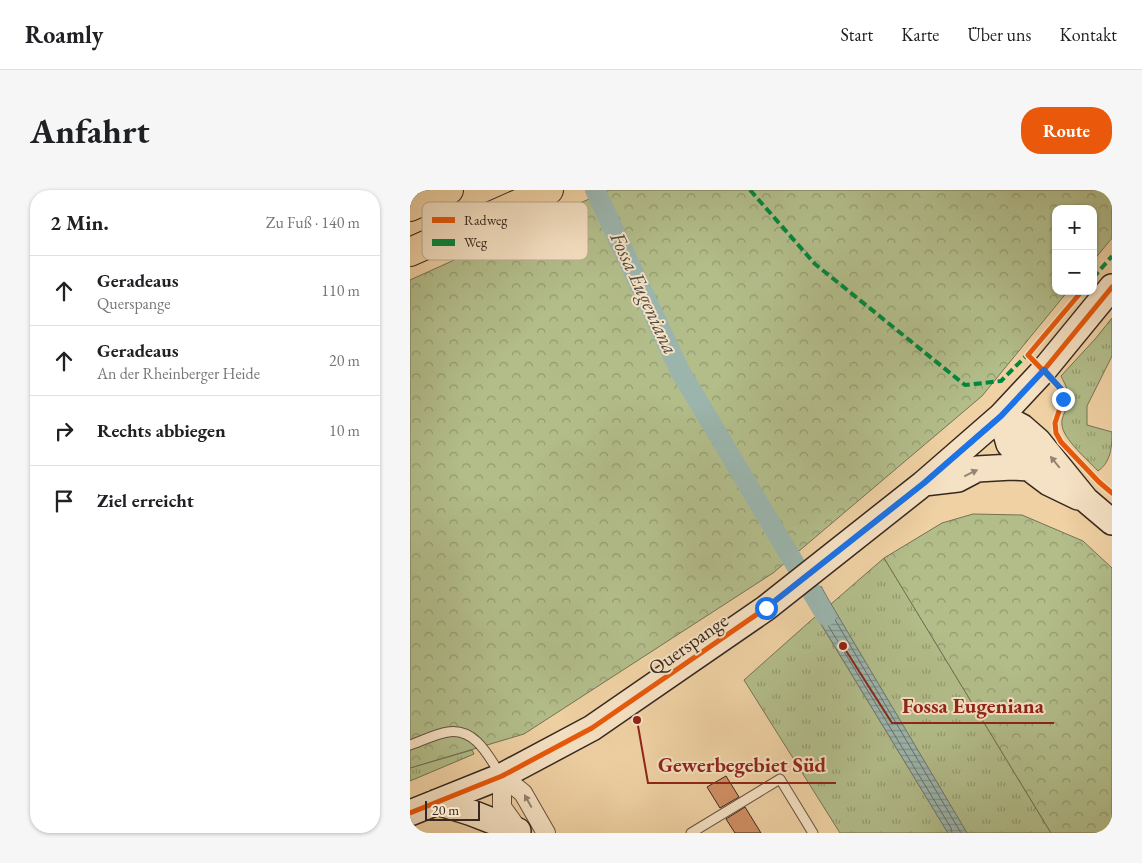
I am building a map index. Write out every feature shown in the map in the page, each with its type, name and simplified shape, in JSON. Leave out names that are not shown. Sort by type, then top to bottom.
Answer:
[{"type":"highway","points":[[410,207],[449,190]]},
{"type":"highway","points":[[521,202],[543,192]]},
{"type":"highway","points":[[410,252],[422,247]]},
{"type":"street","name":"Querspange","points":[[410,813],[502,776],[592,728],[766,608],[924,483],[1001,416],[1044,370],[1112,288]]},
{"type":"street","points":[[1001,416],[1009,444],[1029,468],[1049,483],[1086,500]]},
{"type":"street","points":[[1001,416],[1022,427],[1038,441],[1086,500],[1112,522]]},
{"type":"street","points":[[924,483],[958,480],[977,469],[1029,468]]},
{"type":"street","points":[[502,776],[502,806],[519,832]]},
{"type":"street","points":[[502,776],[523,794],[546,833]]},
{"type":"street","points":[[437,802],[472,813],[519,832]]},
{"type":"lane","points":[[410,745],[449,732],[469,735],[481,745],[502,776]]},
{"type":"lane","points":[[691,833],[780,779],[813,833]]},
{"type":"green space","points":[[609,190],[1112,190],[1112,238],[1097,256],[1097,205],[1052,205],[1052,295],[1065,295],[982,396],[773,573],[524,734],[410,768],[410,280],[454,260],[588,260],[588,202],[582,202]]},
{"type":"green space","points":[[1112,318],[1112,356],[1087,406],[1087,425],[1112,432],[1111,449],[1108,459],[1098,471],[1071,443],[1063,431],[1062,420],[1067,406],[1068,394],[1061,376]]},
{"type":"green space","points":[[973,514],[1022,515],[1083,541],[1112,568],[1112,833],[1051,833],[884,558],[942,523]]},
{"type":"green space","points":[[884,558],[1051,833],[967,833],[831,604]]},
{"type":"green space","points":[[816,616],[948,833],[840,833],[744,680]]},
{"type":"green space","points":[[472,750],[474,754],[410,781],[410,768]]},
{"type":"water","points":[[821,586],[967,833],[948,833],[806,599]]},
{"type":"building","points":[[726,776],[739,797],[720,808],[707,787]]},
{"type":"building","points":[[745,807],[761,833],[735,833],[726,819]]},
{"type":"waterway","name":"Fossa Eugeniana","points":[[595,190],[680,371],[826,616]]},
{"type":"marked path","points":[[750,190],[815,264],[965,385],[1001,381],[1029,353]]},
{"type":"marked path","points":[[1097,273],[1112,256]]},
{"type":"cycle path","points":[[410,813],[502,776],[592,728],[766,608],[924,483],[1001,416],[1044,370],[1112,287]]},
{"type":"cycle path","points":[[1079,295],[1028,355],[1061,389],[1063,399],[1055,423],[1056,433],[1061,442],[1112,493]]},
{"type":"place","name":"Fossa Eugeniana","points":[[843,646]]},
{"type":"place","name":"Gewerbegebiet Süd","points":[[637,720]]},
{"type":"route","points":[[766,608],[924,483],[1001,416],[1044,370],[1061,389],[1063,399]]}]
